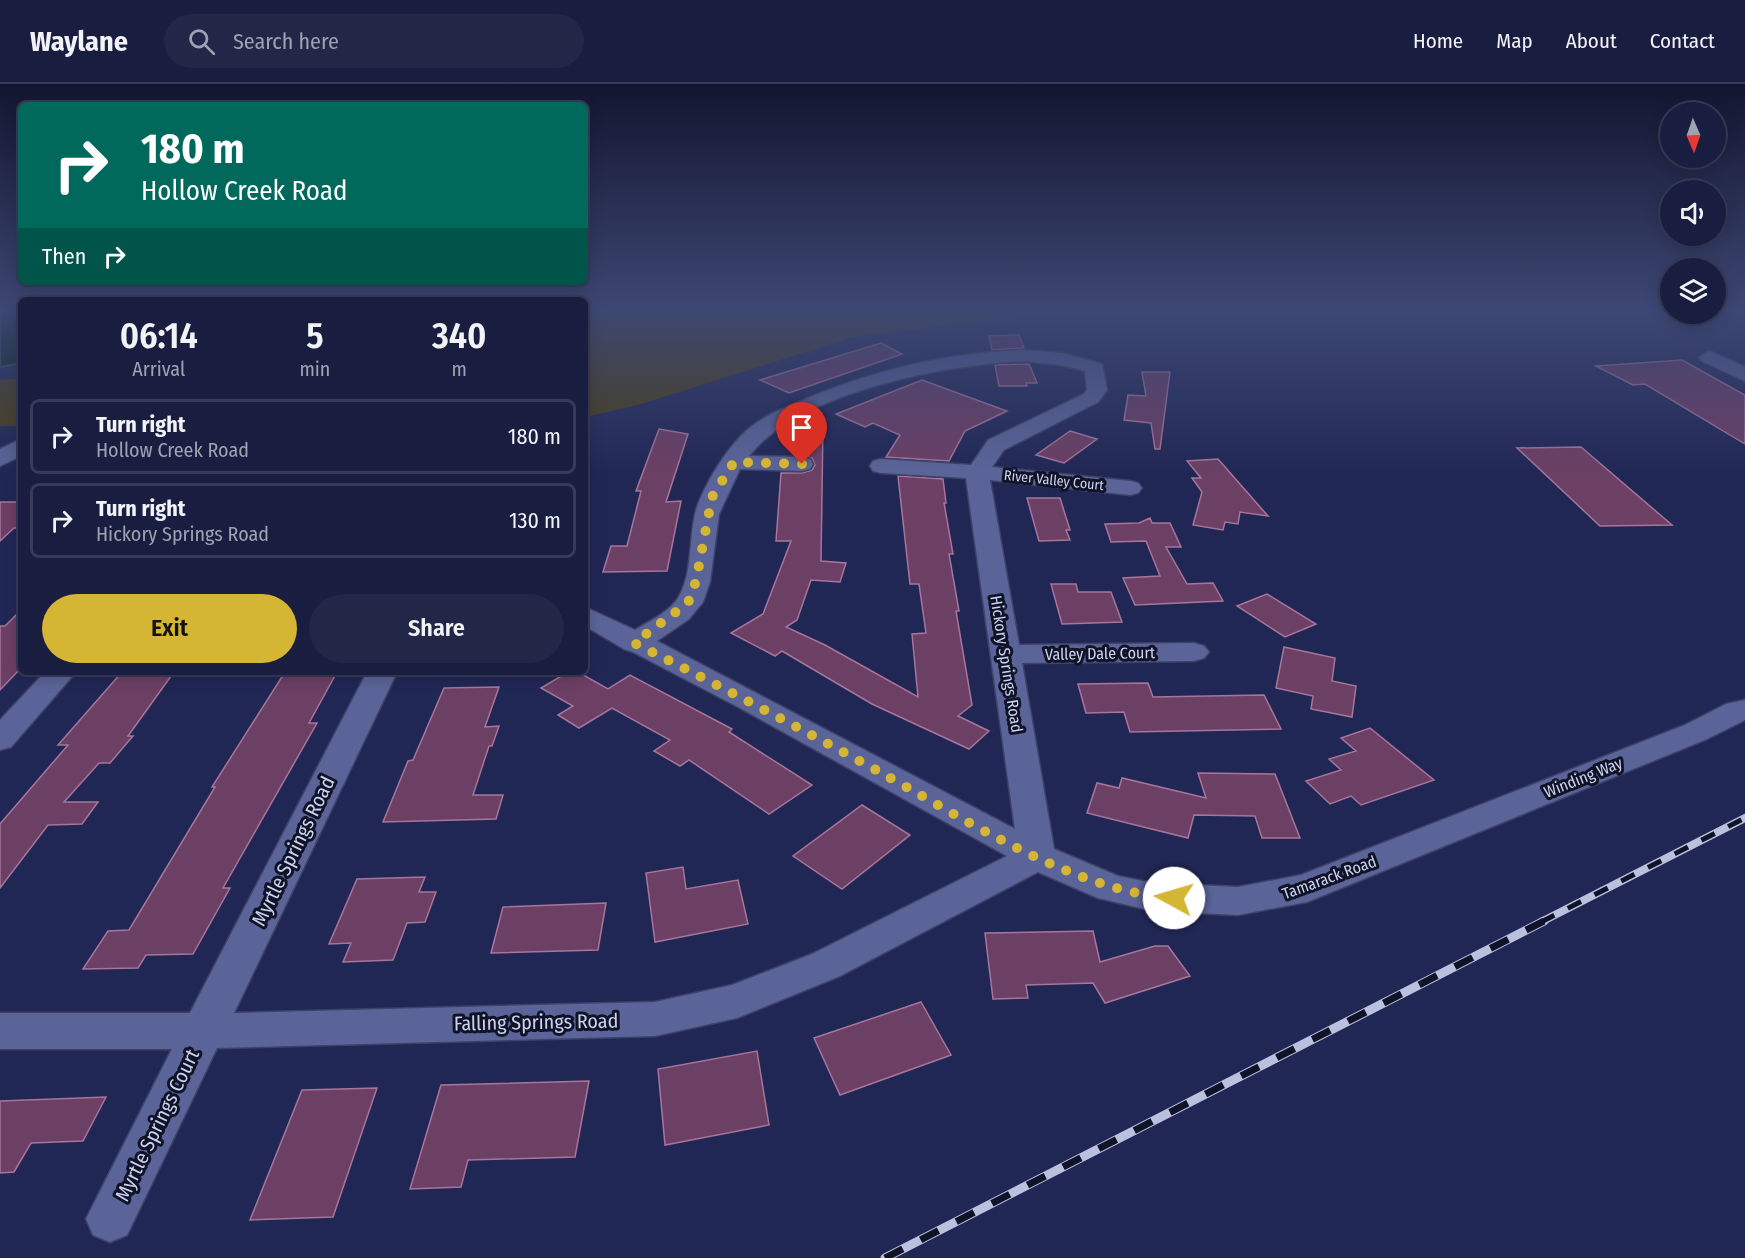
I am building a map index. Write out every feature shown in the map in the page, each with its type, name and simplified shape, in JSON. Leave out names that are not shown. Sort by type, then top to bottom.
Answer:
[{"type":"street","points":[[634,643],[688,603],[696,581],[712,497],[734,462],[757,433],[780,418],[842,390],[907,370],[940,364]]},
{"type":"street","points":[[881,466],[977,472],[996,445],[1091,398],[1097,390],[1098,373],[1095,368],[1086,364]]},
{"type":"street","points":[[1723,364],[1745,375]]},
{"type":"street","points":[[0,432],[18,432]]},
{"type":"street","points":[[0,459],[18,448]]},
{"type":"street","points":[[734,462],[802,464]]},
{"type":"street","name":"River Valley Court","points":[[977,472],[1130,488]]},
{"type":"street","name":"Hickory Springs Road","points":[[977,472],[1037,857]]},
{"type":"street","name":"Tamarack Road","points":[[588,617],[634,643],[751,701],[1037,857],[1111,888],[1153,897],[1238,901],[1307,888],[1419,843]]},
{"type":"street","name":"Valley Dale Court","points":[[1006,654],[1194,652]]},
{"type":"street","points":[[0,740],[58,675]]},
{"type":"street","name":"Myrtle Springs Road","points":[[204,1031],[381,675]]},
{"type":"street","name":"Winding Way","points":[[1419,843],[1696,732],[1737,711],[1745,710]]},
{"type":"street","name":"Falling Springs Road","points":[[0,1031],[204,1031],[655,1019],[737,1001],[826,965],[1037,857]]},
{"type":"street","name":"Myrtle Springs Court","points":[[110,1219],[204,1031]]},
{"type":"shaded area","points":[[0,364],[17,364],[0,367]]},
{"type":"shaded area","points":[[588,364],[768,364],[638,405],[588,416]]},
{"type":"shaded area","points":[[18,378],[18,426],[0,426],[0,380]]},
{"type":"building","points":[[813,364],[874,364],[789,393],[760,380]]},
{"type":"building","points":[[1029,364],[1037,383],[1026,383],[1027,386],[999,386],[995,365]]},
{"type":"building","points":[[1689,364],[1745,395],[1745,444],[1645,384],[1633,385],[1596,366]]},
{"type":"building","points":[[1142,372],[1170,372],[1160,449],[1155,449],[1151,423],[1124,420],[1128,395],[1146,396]]},
{"type":"building","points":[[922,380],[1007,411],[965,431],[949,461],[886,457],[900,435],[873,423],[865,427],[836,414]]},
{"type":"building","points":[[823,426],[821,561],[846,563],[840,582],[811,580],[797,620],[786,627],[825,645],[918,697],[912,634],[926,633],[919,584],[910,584],[898,476],[943,479],[946,503],[944,503],[953,554],[949,554],[959,611],[956,611],[972,705],[958,716],[989,731],[969,749],[872,704],[782,651],[775,656],[731,633],[763,614],[791,541],[776,541],[781,473],[802,473],[812,470],[815,465],[812,458],[798,455],[799,436]]},
{"type":"building","points":[[659,429],[688,434],[666,502],[681,501],[667,571],[603,572],[611,546],[627,546],[641,491],[636,491]]},
{"type":"building","points":[[1070,431],[1097,439],[1064,463],[1036,455]]},
{"type":"building","points":[[1581,447],[1672,525],[1600,526],[1517,448]]},
{"type":"building","points":[[1218,459],[1268,516],[1240,512],[1238,524],[1225,522],[1223,530],[1193,525],[1202,492],[1192,478],[1201,478],[1187,461]]},
{"type":"building","points":[[1027,498],[1060,498],[1070,530],[1066,530],[1070,540],[1039,541]]},
{"type":"building","points":[[0,502],[18,502],[18,528],[14,528],[0,541]]},
{"type":"building","points":[[1150,518],[1152,523],[1170,523],[1181,547],[1166,547],[1187,584],[1213,583],[1223,601],[1135,605],[1123,578],[1160,576],[1146,541],[1111,542],[1105,524],[1139,523]]},
{"type":"building","points":[[1051,584],[1076,584],[1078,592],[1111,592],[1122,622],[1062,624]]},
{"type":"building","points":[[1267,594],[1316,624],[1285,637],[1237,606]]},
{"type":"building","points":[[18,613],[18,671],[0,690],[0,626],[5,626]]},
{"type":"building","points":[[1284,647],[1335,658],[1332,681],[1356,686],[1352,717],[1311,709],[1313,696],[1276,688]]},
{"type":"building","points":[[119,675],[172,675],[128,736],[133,736],[110,763],[99,763],[64,802],[98,802],[82,824],[48,825],[0,888],[0,824],[68,745],[58,745]]},
{"type":"building","points":[[283,675],[335,675],[309,723],[317,723],[223,888],[230,888],[193,954],[146,955],[138,968],[83,969],[108,931],[129,930],[215,787],[212,787]]},
{"type":"building","points":[[563,675],[583,675],[608,689],[630,675],[732,729],[729,732],[812,785],[769,814],[689,760],[680,766],[654,751],[670,740],[612,708],[579,728],[558,715],[573,706],[541,688]]},
{"type":"building","points":[[1148,683],[1153,697],[1264,695],[1281,729],[1130,732],[1124,712],[1086,713],[1078,684]]},
{"type":"building","points":[[499,687],[485,727],[499,726],[492,746],[489,746],[473,795],[503,795],[496,819],[383,822],[408,761],[413,760],[444,688]]},
{"type":"building","points":[[1370,728],[1434,780],[1361,805],[1351,796],[1330,804],[1306,781],[1341,770],[1329,759],[1356,751],[1341,738]]},
{"type":"building","points":[[1198,773],[1275,774],[1300,838],[1262,838],[1255,816],[1194,815],[1188,838],[1087,813],[1097,783],[1119,788],[1122,778],[1206,798]]},
{"type":"building","points":[[862,805],[910,835],[842,889],[793,856]]},
{"type":"building","points":[[683,867],[686,889],[738,880],[748,924],[655,942],[646,873]]},
{"type":"building","points":[[425,877],[419,892],[436,892],[425,922],[407,923],[393,960],[343,962],[351,943],[329,944],[357,879]]},
{"type":"building","points":[[606,903],[598,950],[491,953],[503,907]]},
{"type":"building","points":[[1093,931],[1100,962],[1155,946],[1168,946],[1190,976],[1105,1003],[1093,983],[1026,985],[1028,998],[993,999],[985,933]]},
{"type":"building","points":[[921,1002],[951,1055],[840,1095],[814,1038]]},
{"type":"building","points":[[757,1051],[769,1125],[665,1145],[658,1069]]},
{"type":"building","points":[[589,1081],[575,1157],[468,1160],[461,1187],[410,1189],[441,1085]]},
{"type":"building","points":[[377,1088],[333,1217],[250,1220],[302,1090]]},
{"type":"building","points":[[106,1097],[83,1141],[31,1143],[14,1172],[0,1173],[0,1101]]},
{"type":"railway","points":[[1541,922],[1745,818]]},
{"type":"railway","points":[[885,1258],[1544,921]]},
{"type":"route","points":[[802,464],[734,462],[712,497],[696,581],[688,603],[682,610],[634,643],[751,701],[1037,857],[1111,888],[1153,897],[1174,898]]}]
